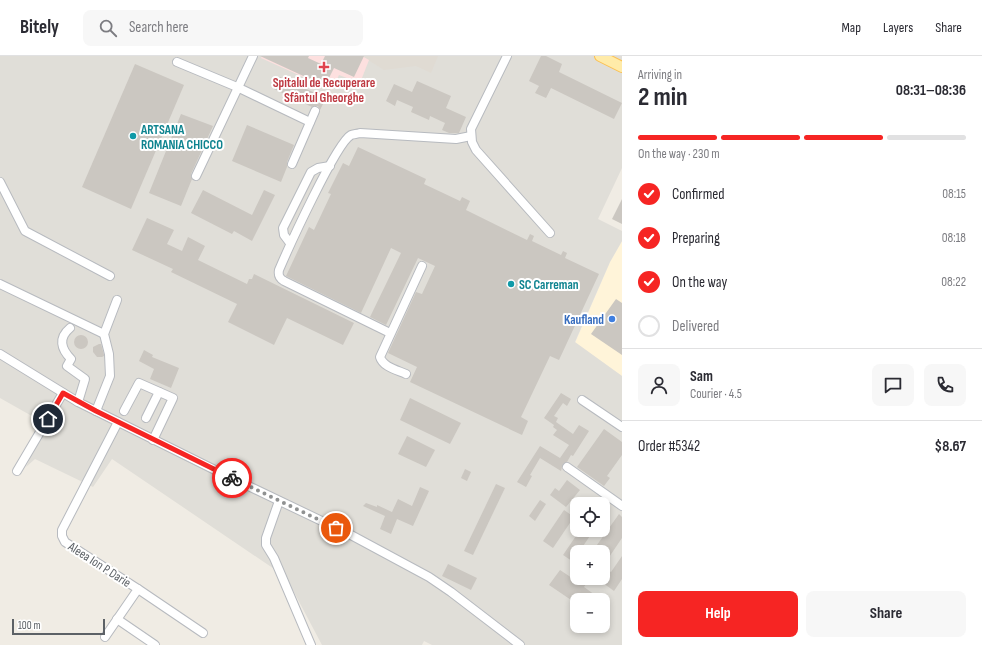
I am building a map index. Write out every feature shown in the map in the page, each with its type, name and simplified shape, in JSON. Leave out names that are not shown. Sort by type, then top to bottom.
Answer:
[{"type":"main road","points":[[600,56],[622,67]]},
{"type":"street","points":[[196,176],[253,56]]},
{"type":"street","points":[[507,56],[471,129],[472,142],[476,150],[550,233]]},
{"type":"street","points":[[177,62],[238,87],[310,122]]},
{"type":"street","points":[[292,164],[314,111]]},
{"type":"street","points":[[390,334],[280,279],[278,274],[279,270],[290,243],[330,166],[344,142],[350,136],[360,133],[456,139],[471,136]]},
{"type":"street","points":[[290,243],[284,235],[283,228],[307,179],[314,169],[330,166]]},
{"type":"street","points":[[0,182],[25,231],[110,276]]},
{"type":"street","points":[[406,374],[382,361],[380,357],[422,266]]},
{"type":"street","points":[[0,284],[104,334]]},
{"type":"street","points":[[96,411],[110,376],[109,354],[104,334],[117,300]]},
{"type":"street","points":[[70,328],[64,333],[62,342],[64,353],[71,360],[67,366],[85,379],[78,402]]},
{"type":"street","points":[[0,354],[78,402],[153,440],[351,535],[429,577],[520,645]]},
{"type":"street","points":[[124,411],[140,383],[172,398],[153,440]]},
{"type":"street","points":[[146,418],[159,392]]},
{"type":"street","points":[[17,471],[63,393]]},
{"type":"street","points":[[582,400],[622,427]]},
{"type":"street","name":"Aleea Ion P Darie","points":[[105,637],[138,589],[65,542],[62,536],[62,530],[118,422]]},
{"type":"street","points":[[568,467],[622,506]]},
{"type":"street","points":[[279,501],[266,538],[266,545],[274,558],[310,645]]},
{"type":"street","points":[[138,589],[202,633]]},
{"type":"street","points":[[117,619],[155,645]]},
{"type":"shaded area","points":[[0,56],[622,56],[622,168],[598,219],[622,231],[622,241],[610,262],[575,342],[622,376],[622,645],[432,645],[424,641],[422,645],[322,645],[286,577],[112,459],[93,487],[35,459],[26,467],[46,424],[0,398]]},
{"type":"shaded area","name":"Spitalul de Recuperare Sfântul Gheorghe","points":[[262,56],[362,56],[369,60],[360,83],[339,75],[332,90],[261,58]]},
{"type":"shaded area","points":[[362,56],[438,56],[431,73],[416,66],[384,70]]},
{"type":"shaded area","points":[[622,241],[622,376],[575,343],[610,262]]},
{"type":"building","name":"Spitalul de Recuperare Sfântul Gheorghe","points":[[260,56],[309,56],[308,58],[321,64],[325,56],[364,56],[354,77],[334,68],[325,86]]},
{"type":"building","points":[[541,56],[546,56],[562,64],[559,72],[622,103],[614,119],[551,88],[546,98],[535,93],[539,86],[529,81]]},
{"type":"building","name":"ARTSANA ROMANIA CHICCO","points":[[135,64],[184,85],[131,209],[82,187]]},
{"type":"building","points":[[280,77],[326,98],[320,110],[318,106],[312,107],[274,89]]},
{"type":"building","points":[[417,81],[451,96],[446,108],[466,117],[459,133],[449,133],[442,130],[445,123],[430,116],[429,120],[411,112],[413,107],[397,100],[395,106],[386,101],[394,84],[412,92]]},
{"type":"building","name":"ARTSANA ROMANIA CHICCO","points":[[181,114],[213,126],[191,174],[192,179],[181,206],[149,193]]},
{"type":"building","points":[[247,125],[294,145],[281,182],[232,161]]},
{"type":"building","name":"SC Carreman","points":[[358,147],[426,179],[424,184],[460,201],[462,197],[470,201],[466,210],[527,240],[530,234],[534,236],[532,241],[561,255],[563,251],[567,253],[565,258],[599,274],[559,360],[550,356],[521,417],[528,421],[522,435],[410,382],[417,367],[388,353],[416,292],[422,294],[435,266],[418,258],[386,325],[370,317],[401,253],[391,248],[361,313],[286,276],[309,227],[314,230],[331,194],[328,193],[343,163],[349,166]]},
{"type":"building","points":[[203,190],[252,215],[264,190],[275,195],[252,241],[234,231],[232,234],[191,213]]},
{"type":"building","points":[[622,199],[622,224],[612,219]]},
{"type":"building","points":[[147,218],[174,230],[167,244],[182,251],[188,237],[205,246],[198,260],[247,284],[249,279],[252,279],[254,274],[354,323],[343,345],[287,318],[274,345],[228,322],[237,304],[171,272],[173,269],[132,250]]},
{"type":"building","name":"Kaufland","points":[[616,299],[622,303],[622,355],[591,334]]},
{"type":"building","points":[[81,335],[86,337],[88,342],[86,347],[81,349],[76,347],[74,342],[76,337]]},
{"type":"building","points":[[101,344],[104,355],[102,357],[97,357],[93,352],[93,347]]},
{"type":"building","points":[[144,350],[153,355],[152,357],[179,368],[171,388],[150,379],[154,369],[139,361]]},
{"type":"building","points":[[561,393],[571,399],[567,406],[563,403],[554,416],[558,418],[556,422],[573,434],[579,425],[589,431],[573,456],[571,455],[567,462],[563,464],[561,471],[540,458],[530,475],[532,476],[526,487],[517,482],[540,446],[560,458],[569,445],[553,435],[557,430],[553,427],[554,425],[544,418]]},
{"type":"building","points":[[410,398],[461,423],[450,444],[400,420]]},
{"type":"building","points":[[604,429],[622,442],[622,455],[607,476],[610,478],[604,486],[577,467]]},
{"type":"building","points":[[407,436],[435,450],[426,467],[398,454]]},
{"type":"building","points":[[465,469],[471,472],[467,481],[461,478]]},
{"type":"building","points":[[567,480],[580,490],[574,497],[570,497],[570,502],[566,507],[550,495],[555,488],[559,491]]},
{"type":"building","points":[[496,484],[505,488],[473,555],[464,551]]},
{"type":"building","points":[[420,487],[429,491],[413,526],[397,519],[391,534],[380,529],[385,516],[363,506],[366,503],[377,507],[377,505],[392,512],[398,499],[412,506]]},
{"type":"building","points":[[540,500],[546,504],[535,521],[529,516]]},
{"type":"building","points":[[564,510],[570,514],[570,523],[553,548],[543,541]]},
{"type":"building","points":[[619,514],[622,517],[622,538],[610,556],[610,545],[597,545],[603,537],[610,537],[610,527]]},
{"type":"building","points":[[575,537],[589,537],[584,545],[570,545],[570,560],[563,555]]},
{"type":"building","points":[[622,556],[622,579],[614,591],[606,585],[610,585],[611,572]]},
{"type":"building","points":[[448,564],[477,578],[471,590],[442,576]]},
{"type":"building","points":[[560,570],[570,577],[570,585],[585,585],[584,587],[592,593],[570,593],[570,599],[549,585]]},
{"type":"way so far","points":[[232,478],[336,528]]},
{"type":"place","name":"Spitalul de Recuperare Sfântul Gheorghe","points":[[324,67]]},
{"type":"place","name":"ARTSANA ROMANIA CHICCO","points":[[133,136]]},
{"type":"place","name":"SC Carreman","points":[[511,284]]},
{"type":"place","name":"Kaufland","points":[[612,319]]},
{"type":"route","points":[[48,419],[63,393],[78,402],[232,478]]}]
